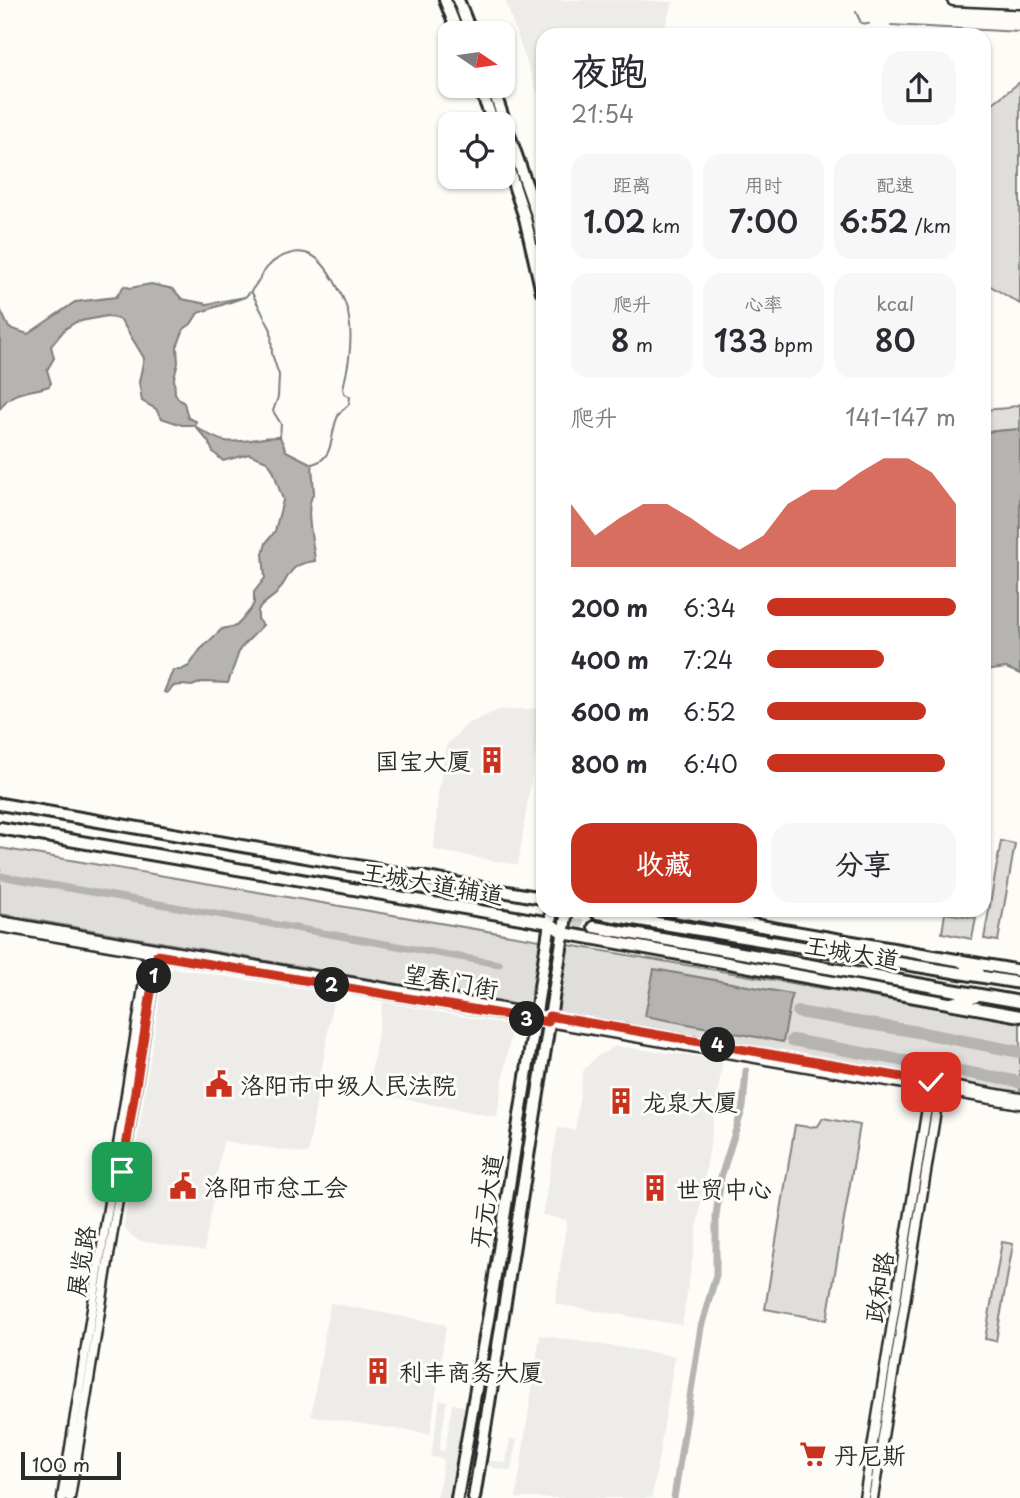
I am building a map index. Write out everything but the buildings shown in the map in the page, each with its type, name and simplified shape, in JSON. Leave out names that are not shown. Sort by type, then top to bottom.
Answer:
[{"type":"main road","points":[[445,0],[453,21]]},
{"type":"main road","points":[[458,0],[466,21]]},
{"type":"main road","points":[[953,0],[1020,3]]},
{"type":"main road","points":[[496,98],[536,212]]},
{"type":"main road","points":[[515,188],[536,266]]},
{"type":"main road","name":"王城大道辅道","points":[[0,804],[536,897]]},
{"type":"main road","name":"王城大道辅道","points":[[0,828],[550,923],[563,933],[1020,1016]]},
{"type":"main road","name":"开元大道","points":[[457,1498],[490,1308],[551,917]]},
{"type":"main road","name":"开元大道","points":[[474,1498],[566,917]]},
{"type":"main road","name":"王城大道","points":[[621,917],[1020,983]]},
{"type":"main road","points":[[708,917],[1020,971]]},
{"type":"main road","name":"王城大道","points":[[594,927],[1020,1002]]},
{"type":"main road","points":[[959,960],[985,977]]},
{"type":"main road","points":[[951,1003],[981,996]]},
{"type":"street","name":"望春门街","points":[[0,921],[153,951]]},
{"type":"street","name":"望春门街","points":[[0,927],[1020,1098]]},
{"type":"street","name":"展览路","points":[[62,1498],[153,951]]},
{"type":"street","name":"展览路","points":[[70,1498],[153,951]]},
{"type":"street","name":"望春门街","points":[[936,1086],[1020,1104]]},
{"type":"street","name":"政和路","points":[[864,1498],[936,1086]]},
{"type":"street","name":"政和路","points":[[873,1498],[936,1086]]},
{"type":"shaded area","points":[[505,0],[673,2],[664,28],[536,28],[536,89],[515,29],[515,21],[512,21]]},
{"type":"shaded area","points":[[1020,82],[1020,304],[991,286],[991,105]]},
{"type":"shaded area","points":[[151,284],[173,289],[182,299],[207,304],[245,297],[198,313],[184,329],[177,347],[175,393],[184,403],[188,418],[196,421],[195,425],[182,425],[161,418],[156,409],[142,401],[139,382],[144,358],[121,320],[107,316],[76,322],[65,329],[51,346],[54,358],[47,370],[51,383],[49,386],[15,395],[0,409],[0,309],[9,328],[28,334],[75,302],[116,297],[124,286],[130,288]]},
{"type":"shaded area","points":[[1020,404],[1020,429],[991,431],[991,409]]},
{"type":"shaded area","points":[[195,426],[225,441],[280,437],[286,451],[312,464],[314,493],[309,517],[315,561],[294,569],[275,595],[258,610],[258,619],[263,625],[240,649],[228,683],[202,682],[192,686],[174,686],[167,693],[164,692],[173,670],[189,666],[200,650],[222,629],[236,626],[251,609],[254,592],[265,578],[263,554],[266,543],[275,531],[283,500],[273,470],[267,461],[249,454],[223,461],[213,452],[208,441]]},
{"type":"shaded area","points":[[1020,429],[1020,674],[1006,668],[991,670],[991,431]]},
{"type":"shaded area","points":[[536,708],[536,747],[518,865],[434,850],[438,795],[446,746],[467,724],[499,710]]},
{"type":"shaded area","points":[[1001,841],[1015,844],[998,941],[984,939],[988,917],[991,917],[991,899]]},
{"type":"shaded area","points":[[0,848],[1020,1022],[1020,1093],[0,914]]},
{"type":"shaded area","points":[[944,917],[976,918],[972,939],[942,933]]},
{"type":"shaded area","points":[[174,968],[334,994],[308,1154],[223,1141],[204,1251],[140,1241],[131,1236],[124,1226],[163,976]]},
{"type":"shaded area","points":[[654,969],[792,994],[783,1042],[645,1016]]},
{"type":"shaded area","points":[[383,1002],[504,1024],[511,1031],[497,1117],[368,1092]]},
{"type":"shaded area","points":[[616,1046],[723,1060],[682,1325],[555,1304],[567,1220],[542,1215],[558,1128],[575,1130],[583,1071],[596,1057]]},
{"type":"shaded area","points":[[823,1118],[860,1125],[827,1320],[765,1309],[795,1125],[818,1126]]},
{"type":"shaded area","points":[[1002,1242],[1013,1244],[996,1341],[985,1339]]},
{"type":"shaded area","points":[[330,1303],[446,1325],[430,1434],[311,1416]]},
{"type":"shaded area","points":[[540,1335],[675,1356],[652,1498],[516,1498]]},
{"type":"shaded area","points":[[440,1400],[447,1401],[439,1450],[445,1451],[452,1404],[496,1411],[486,1460],[506,1463],[510,1439],[517,1440],[511,1471],[485,1466],[479,1498],[437,1498],[444,1459],[431,1457]]},
{"type":"waterway","points":[[856,12],[861,23],[869,24]]},
{"type":"waterway","points":[[891,25],[946,28]]},
{"type":"waterway","points":[[991,30],[1020,32]]},
{"type":"waterway","points":[[245,297],[273,262],[299,252],[311,255],[323,265],[344,302],[351,335],[343,388],[344,393],[350,397],[349,404],[338,416],[325,457],[312,464]]},
{"type":"waterway","points":[[252,293],[271,330],[272,354],[279,375],[278,397],[273,411],[281,424],[280,437]]},
{"type":"waterway","points":[[0,876],[499,964]]},
{"type":"waterway","points":[[798,1012],[1020,1052]]},
{"type":"waterway","points":[[792,1040],[1020,1082]]},
{"type":"waterway","points":[[674,1498],[701,1327],[716,1275],[716,1216],[721,1177],[743,1107],[746,1071]]},
{"type":"tunnel","points":[[544,918],[594,927]]},
{"type":"place","name":"国宝大厦","points":[[492,760]]},
{"type":"place","name":"洛阳市中级人民法院","points":[[219,1084]]},
{"type":"place","name":"龙泉大厦","points":[[621,1101]]},
{"type":"place","name":"洛阳市总工会","points":[[183,1186]]},
{"type":"place","name":"世贸中心","points":[[655,1188]]},
{"type":"place","name":"利丰商务大厦","points":[[378,1371]]},
{"type":"place","name":"丹尼斯","points":[[813,1454]]},
{"type":"route","points":[[122,1172],[157,955],[548,1022],[549,1016],[931,1082]]}]
